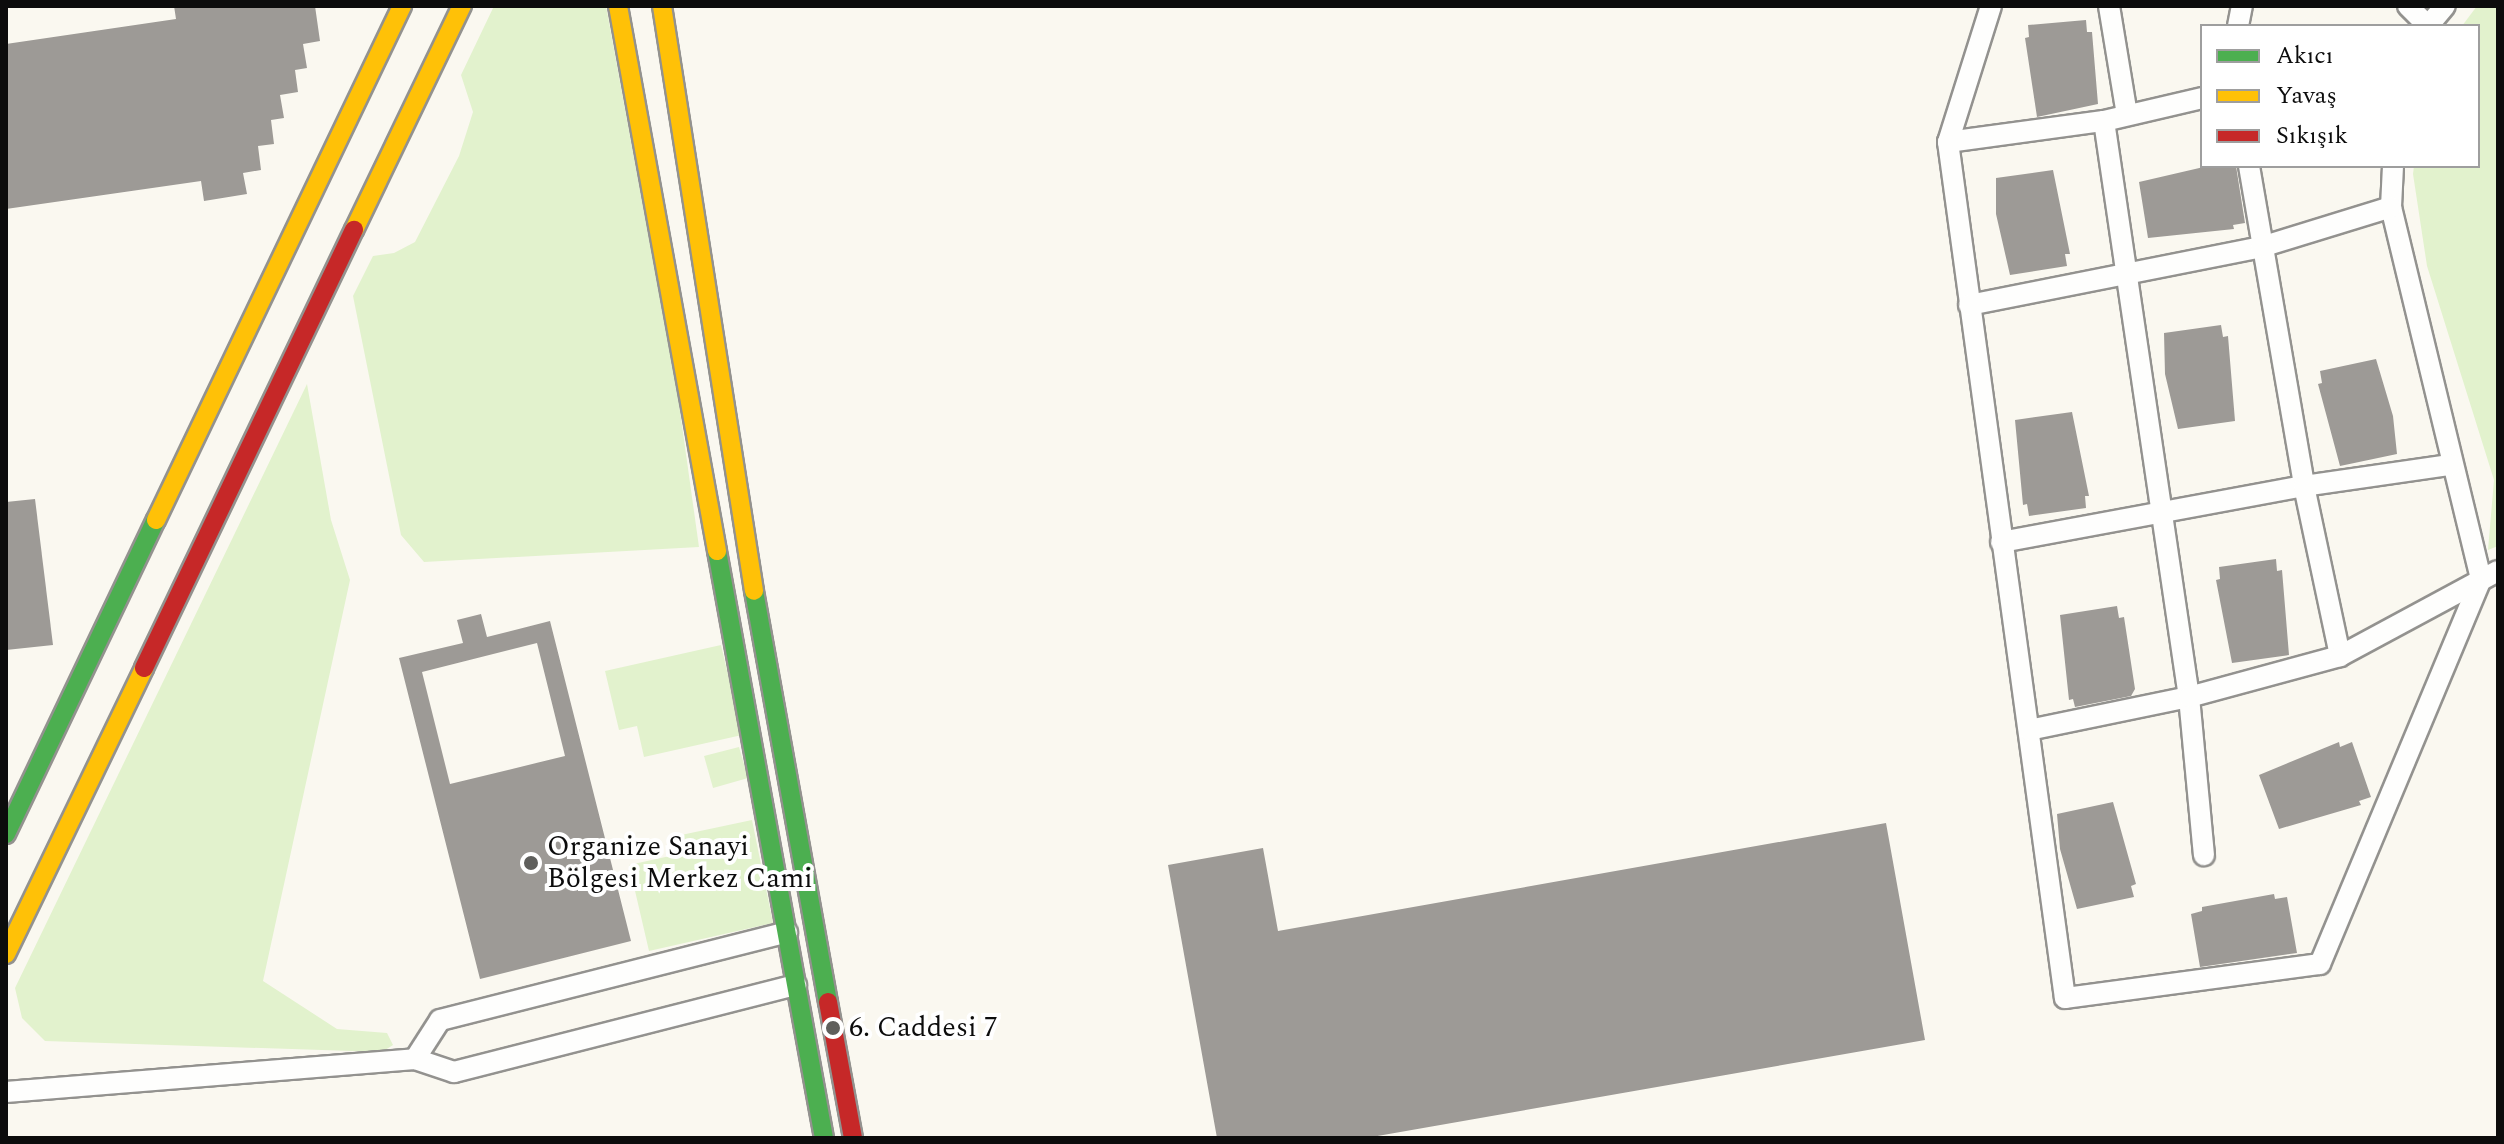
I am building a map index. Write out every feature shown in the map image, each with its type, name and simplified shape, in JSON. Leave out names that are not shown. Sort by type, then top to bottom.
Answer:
[{"type":"street","points":[[6,834],[402,6]]},
{"type":"street","points":[[6,954],[462,6]]},
{"type":"street","points":[[618,6],[824,1138]]},
{"type":"street","points":[[662,6],[759,626],[853,1138]]},
{"type":"street","points":[[1991,6],[1948,142],[2065,998],[2320,964],[2490,575],[2450,465],[2391,207],[2393,168]]},
{"type":"street","points":[[2109,6],[2127,115]]},
{"type":"street","points":[[2408,6],[2426,24]]},
{"type":"street","points":[[2430,24],[2445,6]]},
{"type":"street","points":[[1948,142],[2104,121],[2200,98]]},
{"type":"street","points":[[2104,121],[2189,697],[2204,855]]},
{"type":"street","points":[[2249,168],[2304,486],[2340,656]]},
{"type":"street","points":[[1969,305],[2261,247],[2391,207]]},
{"type":"street","points":[[2001,542],[2304,486],[2450,465]]},
{"type":"street","points":[[2029,730],[2189,697],[2340,656],[2490,575]]},
{"type":"street","points":[[415,1059],[440,1020],[787,932]]},
{"type":"street","points":[[6,1092],[415,1059],[454,1072],[796,985]]},
{"type":"green space","points":[[494,6],[606,6],[678,397],[699,547],[424,562],[401,535],[353,296],[373,256],[394,253],[415,242],[459,156],[473,112],[461,75]]},
{"type":"green space","points":[[2477,6],[2498,6],[2498,546],[2488,550],[2494,480],[2427,266],[2413,174],[2414,168],[2480,168],[2480,24],[2464,24]]},
{"type":"green space","points":[[307,384],[331,520],[350,580],[263,981],[337,1029],[387,1033],[393,1045],[382,1052],[45,1041],[22,1018],[15,988]]},
{"type":"green space","points":[[721,645],[742,735],[644,757],[637,726],[619,730],[605,671]]},
{"type":"green space","points":[[739,747],[748,778],[713,788],[704,756]]},
{"type":"green space","points":[[752,820],[773,923],[649,951],[629,865],[670,856],[667,838]]},
{"type":"building","points":[[174,6],[315,6],[320,41],[303,44],[307,68],[295,70],[298,92],[280,95],[284,118],[271,120],[274,144],[258,146],[261,170],[243,173],[247,194],[204,201],[201,181],[6,209],[6,44],[176,19]]},
{"type":"building","points":[[2086,20],[2087,32],[2092,32],[2098,104],[2037,117],[2025,38],[2029,37],[2028,25]]},
{"type":"building","points":[[2200,168],[2236,168],[2245,223],[2233,225],[2234,229],[2148,238],[2139,182]]},
{"type":"building","points":[[2053,170],[2070,254],[2065,254],[2067,266],[2010,275],[1996,214],[1996,178]]},
{"type":"building","points":[[2221,325],[2223,337],[2228,336],[2235,421],[2178,429],[2165,374],[2164,333]]},
{"type":"building","points":[[2376,359],[2393,416],[2397,454],[2340,466],[2318,384],[2322,383],[2320,371]]},
{"type":"building","points":[[2072,412],[2089,496],[2085,496],[2086,508],[2029,516],[2027,504],[2023,505],[2015,420]]},
{"type":"building","points":[[35,499],[53,645],[6,650],[6,502]]},
{"type":"building","points":[[2276,559],[2277,571],[2282,570],[2289,655],[2232,663],[2216,580],[2220,579],[2219,567]]},
{"type":"building","points":[[2117,606],[2119,618],[2124,617],[2135,689],[2131,696],[2075,707],[2073,699],[2069,700],[2060,615]]},
{"type":"building","name":"Organize Sanayi Bölgesi Merkez Cami","points":[[481,614],[487,637],[550,621],[631,941],[480,979],[399,658],[463,643],[457,620]],"holes":[[[537,643],[565,756],[450,784],[422,672]]]},
{"type":"building","points":[[2339,742],[2340,747],[2352,742],[2371,797],[2359,801],[2361,805],[2279,829],[2259,775]]},
{"type":"building","points":[[2113,802],[2136,884],[2131,886],[2134,897],[2077,909],[2060,849],[2057,814]]},
{"type":"building","points":[[1886,823],[1925,1040],[1366,1138],[1217,1138],[1168,865],[1263,848],[1278,931]]},
{"type":"building","points":[[2274,894],[2275,899],[2287,897],[2297,953],[2200,967],[2191,914],[2202,911],[2202,907]]},
{"type":"traffic: fast","points":[[6,834],[156,520]]},
{"type":"traffic: fast","points":[[717,551],[824,1138]]},
{"type":"traffic: fast","points":[[754,591],[828,1002]]},
{"type":"traffic: slow","points":[[156,520],[402,6]]},
{"type":"traffic: slow","points":[[354,230],[462,6]]},
{"type":"traffic: slow","points":[[618,6],[717,551]]},
{"type":"traffic: slow","points":[[662,6],[754,591]]},
{"type":"traffic: slow","points":[[6,954],[144,668]]},
{"type":"traffic: jam","points":[[144,668],[354,230]]},
{"type":"traffic: jam","points":[[828,1002],[853,1138]]},
{"type":"place","name":"Organize Sanayi Bölgesi Merkez Cami","points":[[531,863]]},
{"type":"place","name":"6. Caddesi 7","points":[[833,1028]]}]
